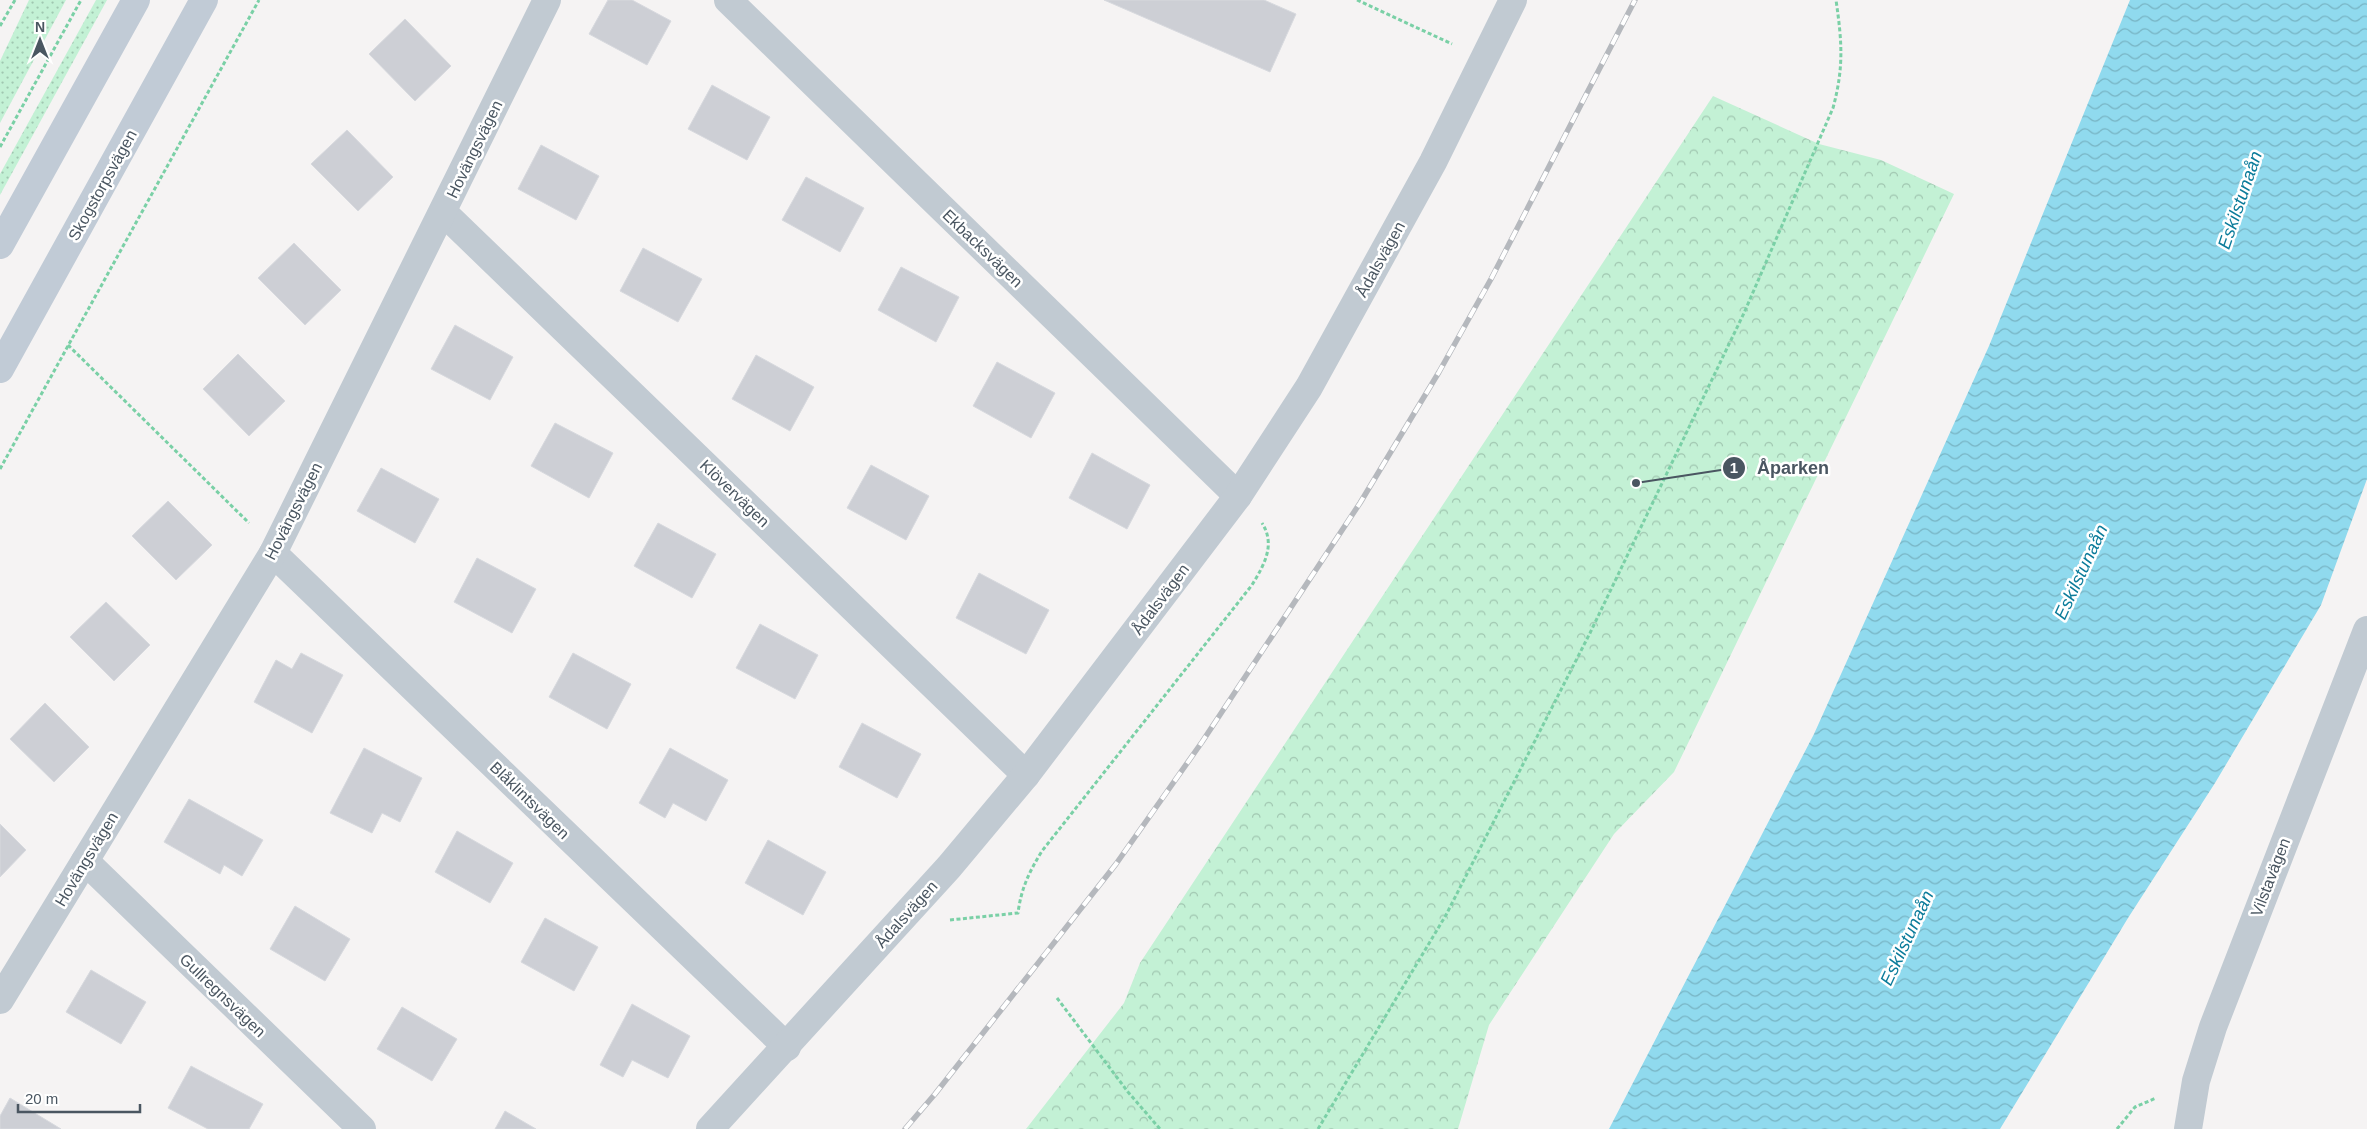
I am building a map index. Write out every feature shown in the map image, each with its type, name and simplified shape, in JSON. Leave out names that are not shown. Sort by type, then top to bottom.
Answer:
[{"type":"main road","points":[[0,245],[136,0]]},
{"type":"main road","name":"Skogstorpsvägen","points":[[0,370],[204,0]]},
{"type":"street","name":"Hovängsvägen","points":[[0,1000],[273,553],[547,0]]},
{"type":"street","name":"Ekbacksvägen","points":[[728,0],[1238,496]]},
{"type":"street","name":"Ådalsvägen","points":[[710,1129],[896,926],[1026,775],[1238,496],[1309,387],[1433,162],[1513,0]]},
{"type":"street","name":"Klövervägen","points":[[443,212],[1026,775]]},
{"type":"street","name":"Blåklintsvägen","points":[[273,553],[787,1047]]},
{"type":"street","name":"Vilstavägen","points":[[2188,1129],[2196,1081],[2224,999],[2367,630]]},
{"type":"street","name":"Gullregnsvägen","points":[[84,861],[362,1129]]},
{"type":"path","points":[[0,26],[15,0]]},
{"type":"path","points":[[0,147],[81,0]]},
{"type":"path","points":[[0,468],[259,0]]},
{"type":"path","points":[[1357,0],[1484,59]]},
{"type":"path","points":[[1318,1129],[1446,915],[1590,633],[1744,313],[1833,108],[1840,82],[1842,55],[1836,0]]},
{"type":"path","points":[[68,345],[264,538],[273,553]]},
{"type":"path","points":[[896,926],[1018,913],[1020,895],[1028,874],[1042,851],[1252,586],[1265,564],[1270,547],[1267,531],[1259,517],[1238,496]]},
{"type":"path","points":[[1057,998],[1128,1092],[1160,1129]]},
{"type":"path","points":[[2117,1129],[2135,1107],[2196,1081]]},
{"type":"green space","points":[[29,0],[66,0],[0,123],[0,61]]},
{"type":"green space","points":[[96,0],[107,0],[0,195],[0,174]]},
{"type":"green space","points":[[1713,96],[1819,144],[1881,160],[1954,194],[1674,772],[1614,834],[1489,1025],[1458,1129],[1026,1129],[1124,1003],[1140,963]]},
{"type":"water","name":"Eskilstunaån","points":[[2130,0],[2367,0],[2367,479],[2321,605],[2215,783],[2128,918],[2000,1129],[1609,1129],[1814,734],[1989,346]]},
{"type":"building","points":[[608,0],[632,0],[671,21],[647,65],[589,34]]},
{"type":"building","points":[[1104,0],[1264,0],[1296,14],[1270,72]]},
{"type":"building","points":[[405,19],[451,66],[415,101],[369,54]]},
{"type":"building","points":[[712,85],[770,117],[747,160],[688,129]]},
{"type":"building","points":[[347,130],[393,177],[358,211],[311,164]]},
{"type":"building","points":[[541,145],[599,176],[576,220],[518,189]]},
{"type":"building","points":[[806,177],[864,208],[840,252],[782,220]]},
{"type":"building","points":[[294,243],[341,290],[305,325],[258,278]]},
{"type":"building","points":[[643,248],[702,279],[678,322],[620,291]]},
{"type":"building","points":[[901,267],[959,297],[936,342],[878,310]]},
{"type":"building","points":[[455,325],[513,357],[490,400],[431,369]]},
{"type":"building","points":[[238,354],[285,401],[249,436],[203,389]]},
{"type":"building","points":[[756,355],[814,387],[790,431],[732,399]]},
{"type":"building","points":[[997,362],[1055,393],[1031,438],[973,406]]},
{"type":"building","points":[[555,423],[613,453],[589,498],[531,466]]},
{"type":"building","points":[[1092,453],[1150,485],[1127,529],[1069,498]]},
{"type":"building","points":[[871,465],[929,496],[906,540],[847,508]]},
{"type":"building","points":[[381,468],[439,499],[415,543],[357,511]]},
{"type":"building","points":[[168,501],[212,545],[176,580],[132,536]]},
{"type":"building","points":[[658,523],[716,554],[692,598],[634,566]]},
{"type":"building","points":[[477,558],[536,589],[512,633],[454,602]]},
{"type":"building","points":[[979,573],[1049,610],[1026,654],[956,618]]},
{"type":"building","points":[[106,602],[150,645],[114,681],[70,637]]},
{"type":"building","points":[[760,624],[818,655],[795,699],[736,668]]},
{"type":"building","points":[[301,653],[343,675],[312,733],[254,702],[276,660],[292,669]]},
{"type":"building","points":[[573,653],[631,684],[607,729],[549,697]]},
{"type":"building","points":[[45,703],[89,747],[54,782],[10,739]]},
{"type":"building","points":[[862,723],[921,754],[897,798],[839,767]]},
{"type":"building","points":[[364,748],[422,778],[400,822],[382,813],[372,833],[330,813]]},
{"type":"building","points":[[670,748],[728,780],[706,821],[673,803],[665,818],[639,803]]},
{"type":"building","points":[[189,799],[263,840],[242,876],[224,865],[220,874],[164,842]]},
{"type":"building","points":[[0,824],[26,850],[0,877]]},
{"type":"building","points":[[457,831],[513,863],[490,903],[435,872]]},
{"type":"building","points":[[768,840],[826,872],[803,915],[745,883]]},
{"type":"building","points":[[295,906],[350,939],[325,981],[270,949]]},
{"type":"building","points":[[545,918],[598,947],[574,991],[521,962]]},
{"type":"building","points":[[91,970],[146,1002],[121,1044],[66,1012]]},
{"type":"building","points":[[632,1004],[690,1036],[668,1078],[632,1060],[623,1077],[600,1065]]},
{"type":"building","points":[[402,1007],[457,1039],[432,1081],[377,1049]]},
{"type":"building","points":[[191,1066],[263,1104],[249,1129],[208,1129],[168,1108]]},
{"type":"building","points":[[10,1098],[61,1129],[0,1129],[0,1116]]},
{"type":"building","points":[[505,1111],[536,1129],[495,1129]]},
{"type":"railway","points":[[905,1129],[935,1094],[1116,864],[1202,742],[1360,503],[1439,372],[1491,279],[1635,0]]},
{"type":"place","name":"Åparken","points":[[1636,483]]}]
